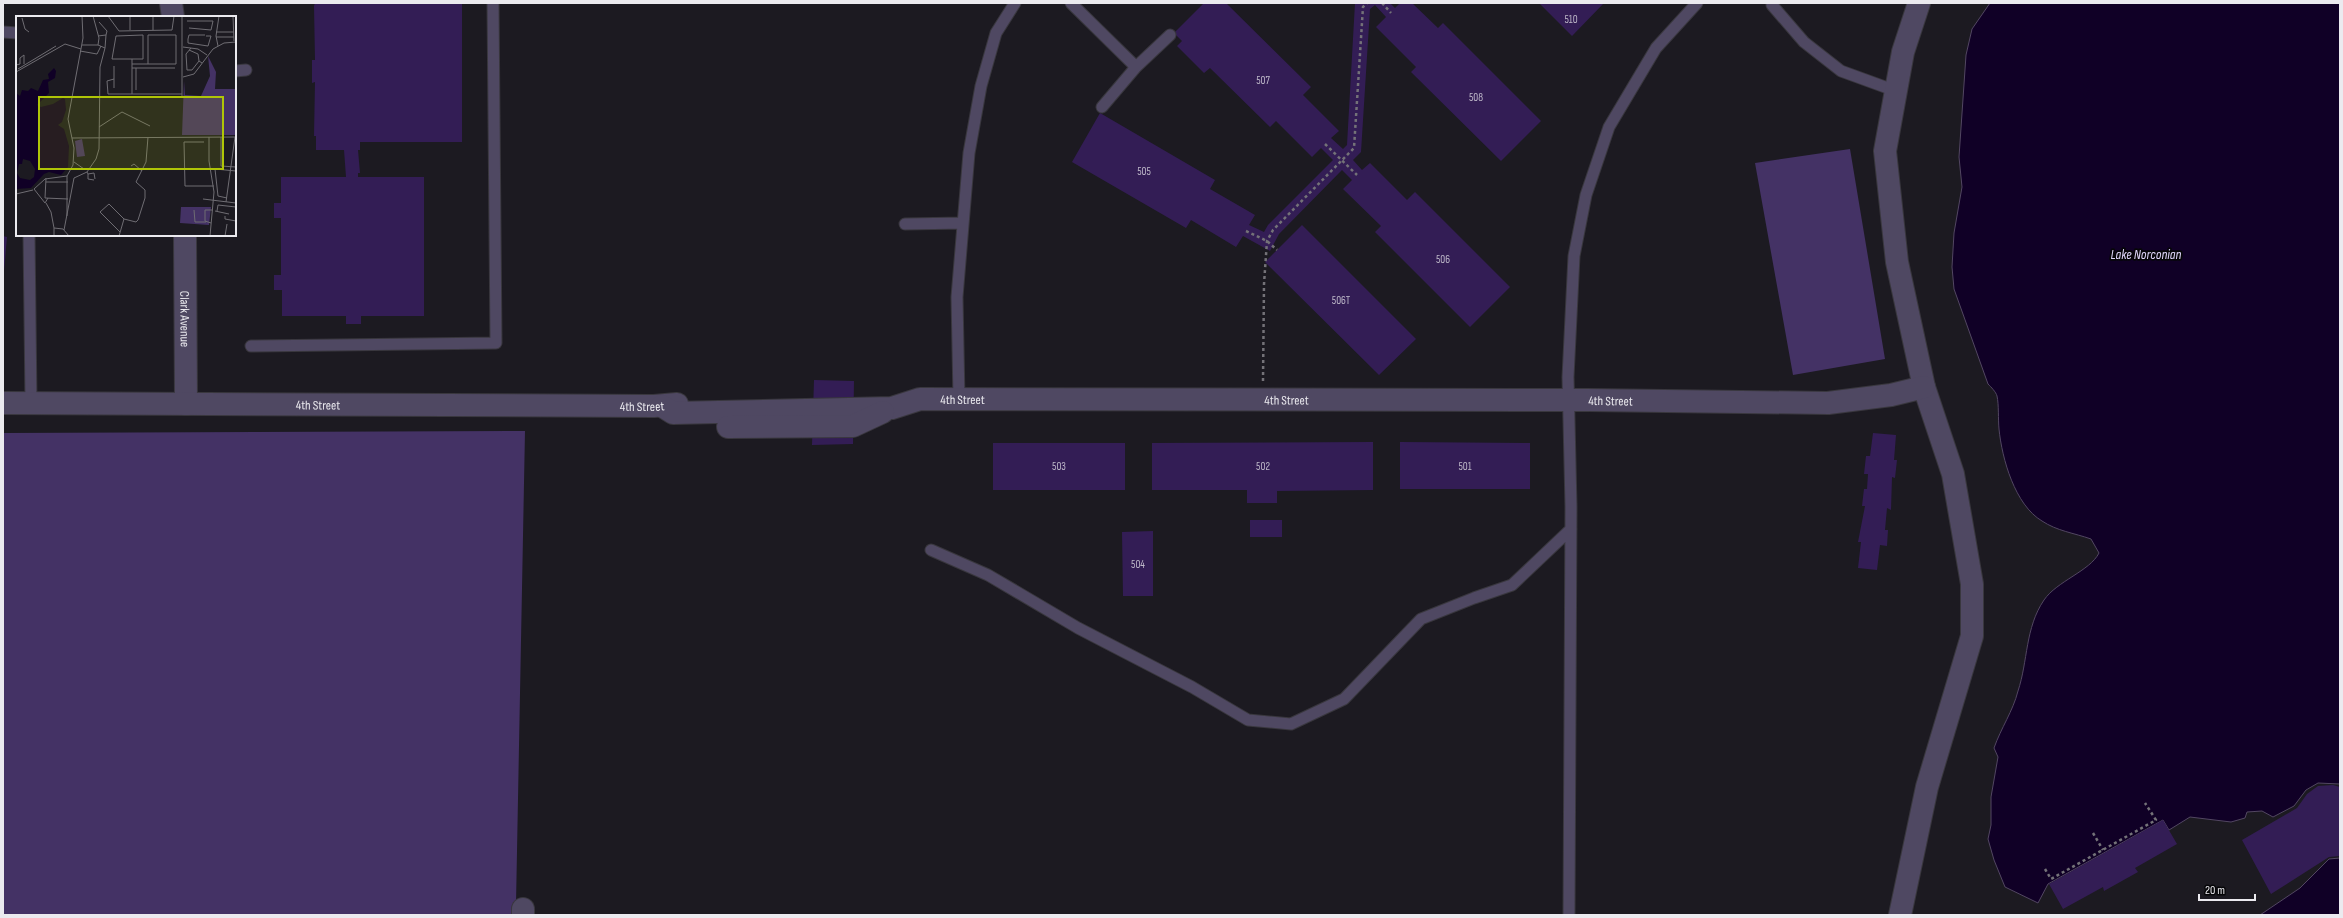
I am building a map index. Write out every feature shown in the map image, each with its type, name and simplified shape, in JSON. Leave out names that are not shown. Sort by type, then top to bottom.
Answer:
[{"type":"street","points":[[171,3],[173,16]]},
{"type":"street","points":[[1900,915],[1927,786],[1972,636],[1972,584],[1953,474],[1924,387],[1897,262],[1885,151],[1903,52],[1919,3]]},
{"type":"street","name":"Clark Avenue","points":[[185,236],[186,404]]},
{"type":"street","name":"4th Street","points":[[3,403],[31,402],[668,410],[700,417],[727,426],[853,426],[892,408],[920,399],[1568,400],[1828,403],[1891,395],[1924,387]]},
{"type":"street","points":[[668,410],[713,399],[834,396],[920,399]]},
{"type":"lane","points":[[251,346],[496,343],[493,3]]},
{"type":"lane","points":[[959,399],[957,297],[969,153],[981,86],[996,33],[1015,3]]},
{"type":"lane","points":[[1071,3],[1136,66]]},
{"type":"lane","points":[[1569,915],[1571,529],[1568,400],[1574,256],[1586,195],[1609,127],[1656,48],[1697,3]]},
{"type":"lane","points":[[1772,5],[1804,42],[1841,72],[1896,91]]},
{"type":"lane","points":[[3,32],[16,33]]},
{"type":"lane","points":[[1102,107],[1136,66],[1170,35]]},
{"type":"lane","points":[[905,224],[963,223]]},
{"type":"lane","points":[[29,236],[31,402]]},
{"type":"lane","points":[[931,550],[988,575],[1078,628],[1192,687],[1248,720],[1291,724],[1344,699],[1422,619],[1474,598],[1512,585],[1571,529]]},
{"type":"path","points":[[1263,399],[1264,284],[1267,241],[1273,230],[1354,148],[1363,7],[1367,3]]},
{"type":"path","points":[[1382,3],[1390,13]]},
{"type":"path","points":[[1325,144],[1357,175]]},
{"type":"path","points":[[1246,231],[1267,241],[1277,250]]},
{"type":"path","points":[[2045,869],[2051,879],[2156,820],[2146,803]]},
{"type":"path","points":[[2093,833],[2103,850]]},
{"type":"shaded area","points":[[1850,149],[1885,359],[1793,375],[1755,163]]},
{"type":"shaded area","points":[[525,431],[516,904],[512,905],[511,915],[3,915],[3,433]]},
{"type":"water","name":"Lake Norconian","points":[[1990,3],[2340,3],[2340,784],[2318,783],[2306,790],[2294,806],[2273,817],[2262,811],[2247,812],[2245,818],[2231,822],[2190,817],[2169,830],[2163,820],[2048,884],[2038,903],[2005,887],[1994,860],[1988,839],[1991,825],[1991,797],[1998,757],[1994,748],[2016,698],[2030,633],[2038,611],[2050,593],[2081,571],[2095,559],[2099,553],[2091,539],[2060,530],[2042,521],[2024,504],[2017,493],[2003,454],[1999,429],[1997,396],[1995,391],[1988,384],[1954,289],[1952,267],[1954,233],[1962,187],[1959,157],[1966,55],[1972,29]]},
{"type":"water","points":[[2340,858],[2340,915],[2260,915],[2300,888],[2329,859]]},
{"type":"building","points":[[315,3],[462,3],[462,142],[360,142],[360,150],[358,150],[360,173],[358,173],[358,177],[424,177],[424,316],[361,316],[361,324],[346,324],[346,316],[282,316],[282,290],[274,290],[274,275],[281,275],[281,218],[274,218],[274,203],[281,203],[281,177],[346,177],[344,150],[316,150],[316,136],[314,136],[315,82],[312,83],[312,60],[315,60]]},
{"type":"building","points":[[1204,3],[1226,3],[1311,87],[1303,95],[1339,131],[1331,138],[1343,149],[1347,145],[1355,3],[1390,3],[1395,8],[1400,3],[1412,3],[1438,28],[1443,23],[1541,121],[1501,161],[1411,72],[1416,67],[1376,27],[1386,17],[1375,5],[1370,9],[1361,152],[1353,160],[1362,170],[1370,163],[1407,200],[1415,192],[1510,287],[1470,327],[1375,232],[1381,226],[1343,189],[1352,180],[1342,170],[1279,234],[1270,251],[1243,236],[1236,247],[1191,220],[1186,228],[1072,162],[1100,113],[1215,180],[1210,189],[1255,215],[1249,225],[1264,232],[1268,225],[1333,160],[1321,148],[1312,157],[1276,121],[1270,127],[1210,68],[1204,73],[1177,46],[1182,41],[1174,33]]},
{"type":"building","points":[[1539,3],[1604,3],[1572,36]]},
{"type":"building","points":[[1302,225],[1416,339],[1379,375],[1265,262]]},
{"type":"building","points":[[3,236],[7,237],[4,271],[3,271]]},
{"type":"building","points":[[814,380],[854,381],[853,444],[812,445]]},
{"type":"building","points":[[1873,433],[1896,435],[1894,460],[1897,460],[1895,478],[1892,477],[1891,510],[1887,508],[1885,530],[1888,530],[1887,546],[1880,545],[1877,570],[1858,568],[1861,542],[1858,542],[1865,506],[1862,506],[1864,489],[1867,489],[1868,474],[1864,474],[1866,456],[1870,456]]},
{"type":"building","points":[[1373,442],[1373,490],[1277,491],[1277,503],[1247,503],[1247,490],[1152,490],[1152,443]]},
{"type":"building","points":[[1400,442],[1530,443],[1530,489],[1400,489]]},
{"type":"building","points":[[993,443],[1125,443],[1125,490],[993,490]]},
{"type":"building","points":[[1250,520],[1282,520],[1282,537],[1250,537]]},
{"type":"building","points":[[1153,531],[1153,596],[1123,596],[1122,532]]},
{"type":"building","points":[[2333,785],[2340,787],[2340,856],[2329,857],[2271,894],[2242,840],[2297,808],[2307,794],[2318,786]]},
{"type":"building","points":[[2163,820],[2177,844],[2135,868],[2138,872],[2104,891],[2103,887],[2063,909],[2049,884]]}]
